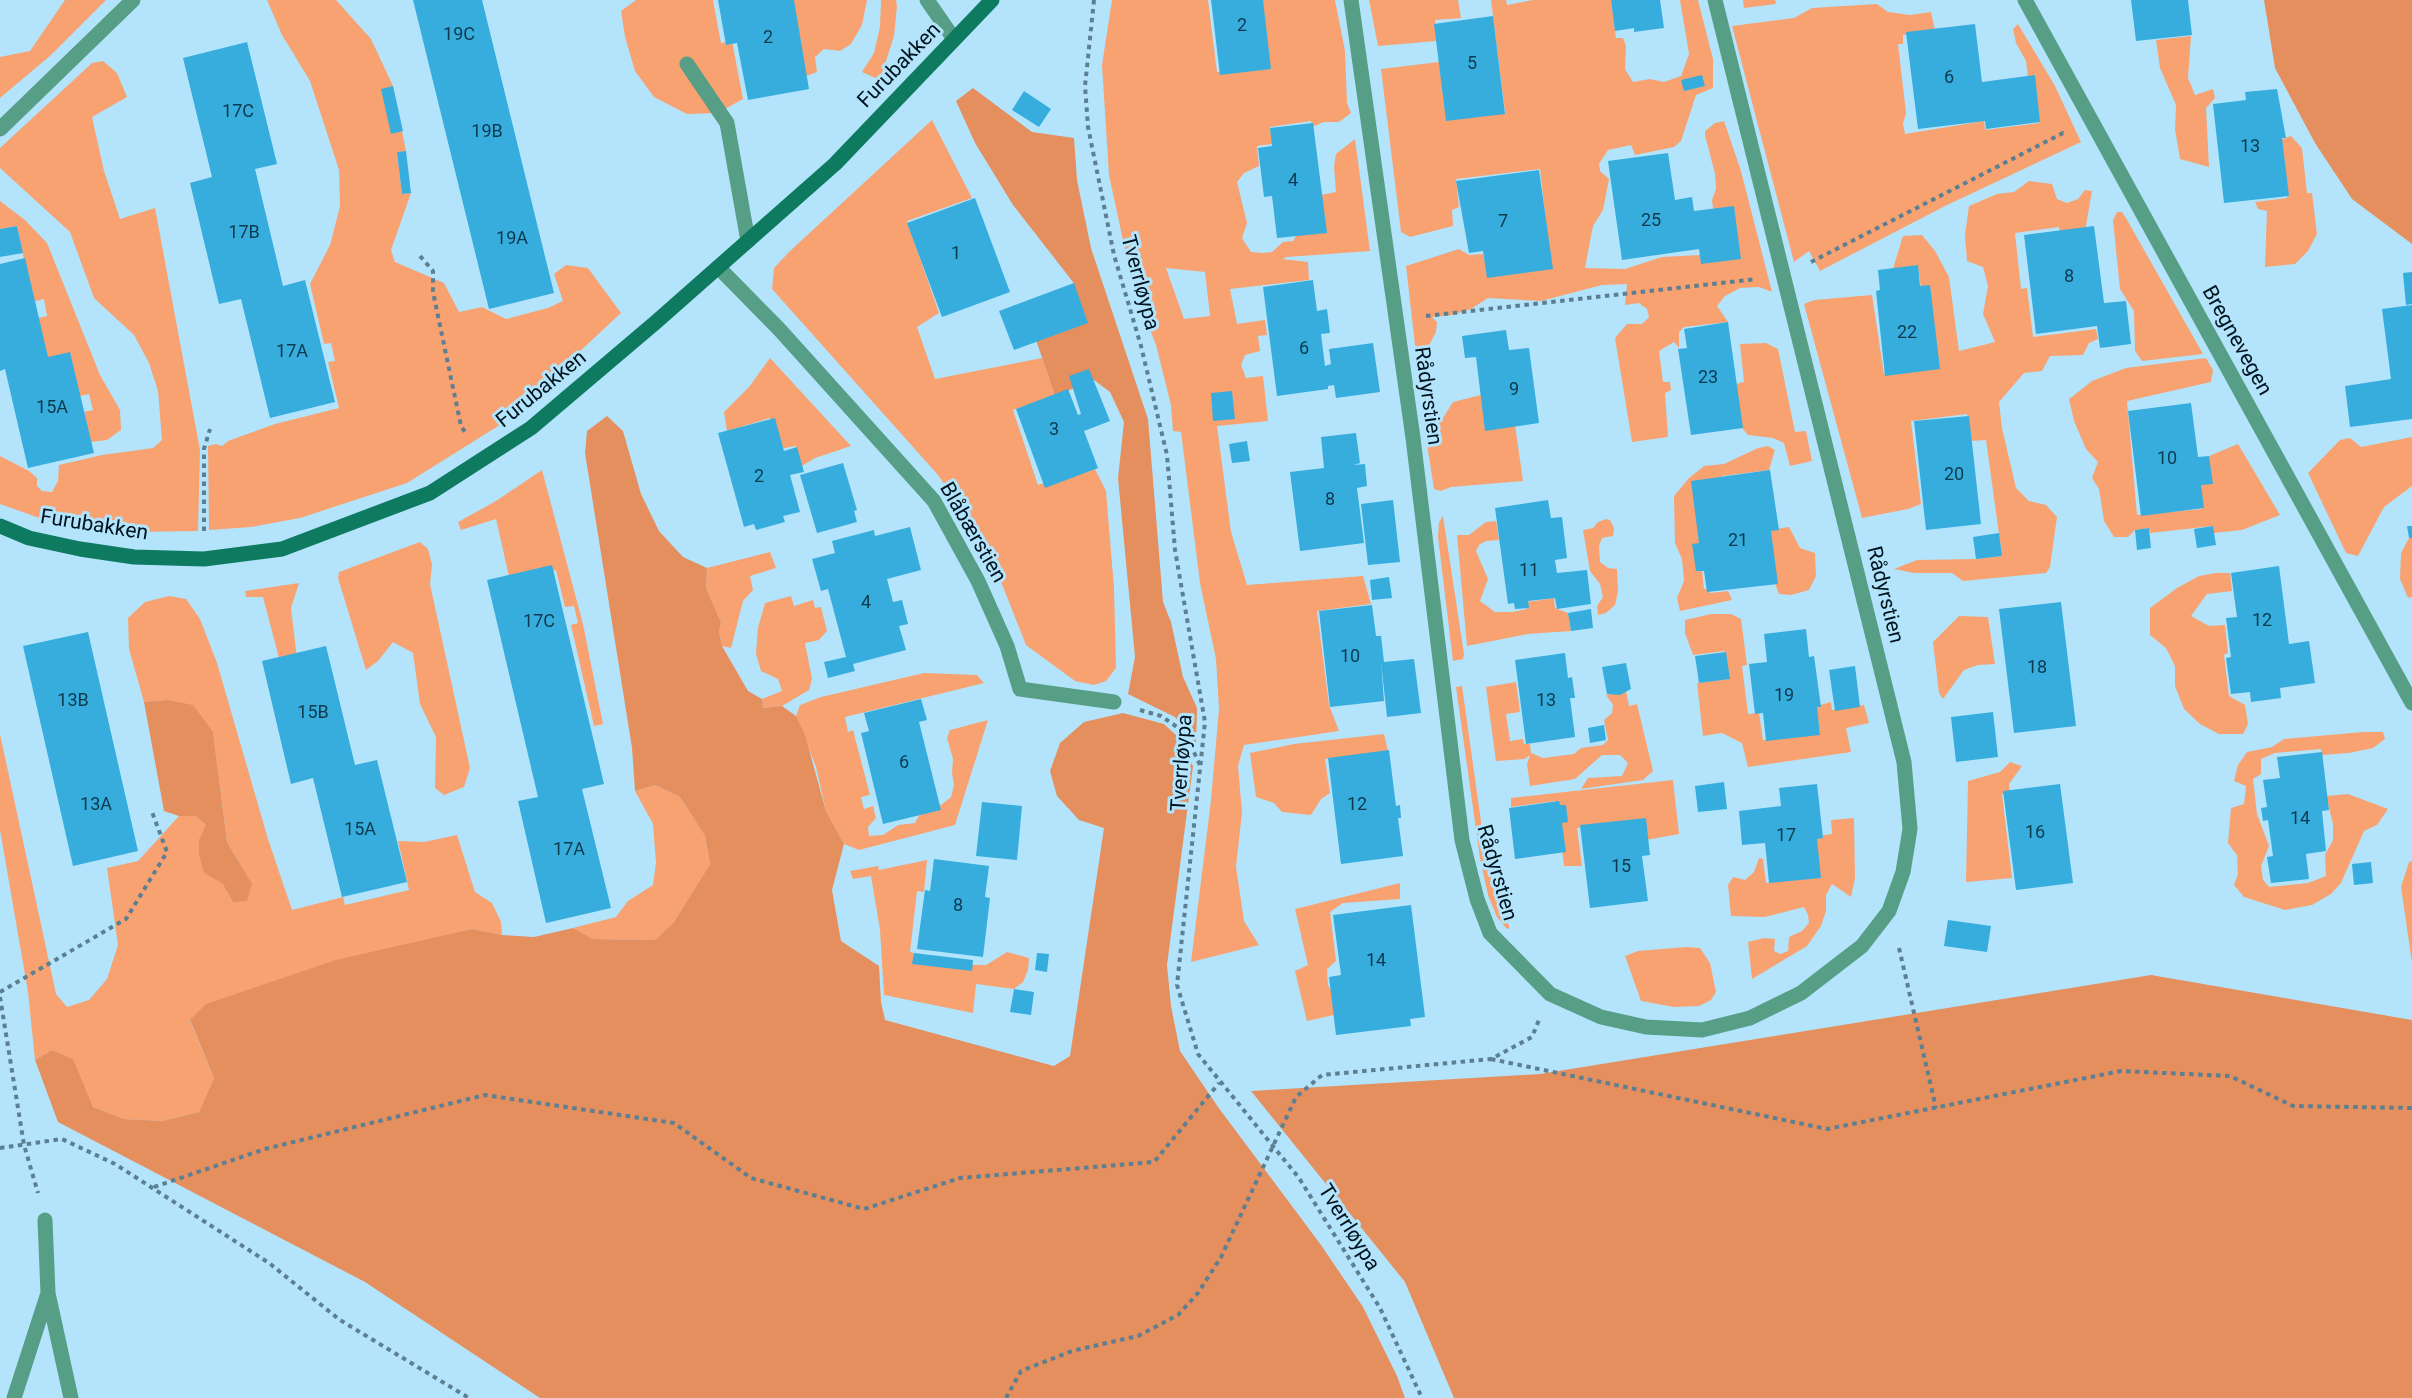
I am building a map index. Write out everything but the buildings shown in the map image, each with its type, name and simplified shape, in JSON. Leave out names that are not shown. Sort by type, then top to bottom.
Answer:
[{"type":"street","points":[[0,129],[133,0]]},
{"type":"street","points":[[927,0],[954,39]]},
{"type":"street","name":"Furubakken","points":[[0,526],[28,538],[80,549],[134,557],[204,559],[282,549],[430,493],[531,428],[748,241],[835,164],[992,0]]},
{"type":"street","name":"Rådyrstien","points":[[1351,0],[1413,438],[1462,840],[1478,900],[1490,933],[1550,994],[1601,1017],[1647,1027],[1702,1030],[1750,1018],[1801,993],[1862,946],[1889,911],[1904,872],[1910,829],[1904,762],[1715,0]]},
{"type":"street","name":"Bregnevegen","points":[[2025,0],[2412,703]]},
{"type":"street","points":[[687,64],[726,123],[748,241]]},
{"type":"street","name":"Blåbærstien","points":[[718,267],[779,329],[934,501],[983,592],[1007,646],[1020,689],[1114,702]]},
{"type":"street","points":[[45,1220],[48,1293],[71,1398]]},
{"type":"street","points":[[14,1398],[48,1293]]},
{"type":"path","name":"Tverrløypa","points":[[1094,0],[1085,86],[1088,127],[1114,255],[1141,346],[1167,455],[1175,550],[1205,722],[1177,985],[1198,1054],[1299,1179],[1380,1308],[1422,1398]]},
{"type":"path","points":[[420,256],[433,272],[434,292],[461,426],[483,461]]},
{"type":"path","points":[[204,559],[204,449],[210,429]]},
{"type":"path","points":[[1114,702],[1161,716],[1190,744],[1201,766]]},
{"type":"path","points":[[0,992],[126,919],[167,852],[152,812]]},
{"type":"path","points":[[1889,911],[1936,1108]]},
{"type":"path","points":[[1491,1059],[1532,1037],[1550,994]]},
{"type":"path","points":[[0,997],[24,1145],[45,1220]]},
{"type":"path","points":[[1006,1398],[1021,1371],[1072,1352],[1138,1336],[1178,1315],[1198,1293],[1221,1257],[1296,1097],[1322,1075],[1491,1059],[1827,1129],[2121,1071],[2230,1076],[2293,1106],[2412,1108]]},
{"type":"path","points":[[154,1187],[265,1149],[485,1095],[674,1123],[751,1178],[864,1209],[960,1178],[1154,1162],[1220,1083]]},
{"type":"path","points":[[0,1148],[62,1139],[115,1164],[269,1263],[340,1320],[469,1398]]},
{"type":"shaded area","points":[[65,0],[106,0],[51,55],[0,98],[0,57],[30,51]]},
{"type":"shaded area","points":[[267,0],[336,0],[371,39],[393,86],[406,151],[397,153],[402,194],[411,193],[391,250],[395,262],[444,283],[459,312],[482,307],[506,319],[548,308],[563,301],[554,274],[566,265],[588,268],[621,313],[503,423],[407,483],[300,518],[251,527],[209,530],[208,446],[216,444],[222,446],[228,441],[275,424],[339,408],[328,362],[335,361],[331,343],[324,344],[310,284],[330,245],[340,206],[339,170],[310,81],[282,35]]},
{"type":"shaded area","points":[[636,0],[713,0],[721,43],[732,41],[743,99],[718,113],[687,114],[654,97],[635,71],[625,37],[621,11]]},
{"type":"shaded area","points":[[791,0],[867,0],[862,25],[851,44],[840,51],[824,49],[815,57],[817,72],[806,76]]},
{"type":"shaded area","points":[[881,0],[896,0],[897,6],[894,36],[880,80],[862,72],[874,53],[880,27]]},
{"type":"shaded area","points":[[1112,0],[1208,0],[1217,72],[1269,65],[1261,0],[1335,0],[1345,51],[1347,103],[1351,113],[1339,122],[1324,122],[1312,127],[1311,121],[1270,127],[1272,144],[1257,146],[1259,166],[1244,173],[1237,182],[1247,223],[1242,238],[1251,252],[1262,253],[1272,252],[1283,242],[1293,241],[1321,195],[1336,192],[1334,166],[1336,154],[1355,139],[1370,251],[1287,257],[1282,259],[1308,262],[1309,280],[1230,289],[1237,324],[1265,320],[1267,335],[1258,336],[1260,351],[1245,355],[1241,365],[1246,378],[1263,376],[1268,421],[1217,426],[1231,532],[1247,585],[1363,576],[1371,604],[1317,611],[1329,705],[1339,731],[1244,745],[1238,766],[1242,812],[1236,867],[1244,921],[1259,945],[1191,962],[1211,800],[1219,709],[1216,659],[1200,583],[1181,432],[1173,431],[1171,405],[1156,345],[1132,282],[1109,175],[1102,65]],"holes":[[[1166,268],[1205,272],[1210,316],[1184,319]]]},
{"type":"shaded area","points":[[1369,0],[1458,0],[1461,18],[1435,20],[1437,41],[1378,46]]},
{"type":"shaded area","points":[[1491,0],[1506,0],[1507,5],[1533,0],[1611,0],[1616,38],[1623,38],[1626,46],[1625,69],[1633,82],[1650,79],[1664,82],[1681,76],[1689,54],[1680,0],[1698,0],[1713,59],[1713,88],[1696,95],[1681,141],[1674,147],[1635,155],[1631,145],[1608,150],[1599,164],[1600,171],[1609,179],[1603,210],[1593,226],[1585,268],[1625,269],[1662,257],[1700,255],[1717,242],[1712,200],[1716,189],[1715,174],[1705,131],[1715,123],[1724,121],[1741,171],[1772,292],[1759,287],[1740,288],[1725,296],[1717,306],[1728,322],[1684,327],[1679,332],[1679,348],[1674,342],[1659,351],[1663,382],[1670,382],[1671,390],[1665,393],[1668,437],[1632,442],[1615,338],[1627,324],[1642,324],[1649,317],[1647,309],[1639,303],[1625,305],[1627,284],[1602,285],[1541,301],[1488,298],[1471,309],[1452,315],[1432,317],[1437,322],[1436,332],[1426,351],[1419,351],[1415,345],[1406,266],[1459,249],[1469,255],[1483,254],[1488,276],[1551,268],[1540,169],[1456,179],[1459,207],[1452,210],[1453,226],[1410,237],[1401,232],[1381,69],[1439,62],[1446,119],[1505,112]]},
{"type":"shaded area","points":[[1743,0],[1775,0],[1776,4],[1744,8]]},
{"type":"shaded area","points":[[2264,0],[2412,0],[2412,244],[2352,199],[2315,143],[2275,68]]},
{"type":"shaded area","points":[[1877,4],[1888,12],[1910,15],[1931,12],[1935,31],[1903,35],[1903,44],[1898,44],[1906,113],[1903,124],[1905,134],[1984,121],[1985,130],[2039,123],[2034,78],[2028,78],[2026,61],[2016,43],[2013,29],[2018,24],[2055,86],[2081,142],[1945,206],[1820,271],[1809,251],[1794,262],[1732,26],[1794,18],[1812,8]]},
{"type":"shaded area","points":[[2191,36],[2188,78],[2195,95],[2213,89],[2215,98],[2206,108],[2209,167],[2180,159],[2175,129],[2176,105],[2160,68],[2156,40]]},
{"type":"shaded area","points":[[103,61],[117,73],[127,97],[92,117],[104,171],[120,219],[155,208],[200,450],[198,531],[132,532],[84,529],[45,520],[0,504],[0,456],[29,471],[37,478],[37,486],[42,491],[52,492],[58,481],[59,465],[102,455],[153,448],[162,440],[158,391],[149,363],[134,335],[94,298],[70,232],[0,168],[0,148],[92,63]]},
{"type":"shaded area","points":[[973,88],[1032,132],[1074,138],[1077,180],[1091,248],[1148,419],[1163,602],[1171,622],[1183,677],[1197,708],[1196,744],[1175,717],[1128,694],[1135,657],[1118,478],[1124,422],[1110,392],[1094,380],[1055,396],[1036,340],[1087,322],[1073,282],[1013,205],[975,143],[956,101]]},
{"type":"shaded area","points":[[932,120],[972,198],[907,221],[939,313],[917,327],[935,379],[1042,358],[1055,396],[1013,410],[1038,485],[1094,467],[1106,491],[1114,588],[1116,668],[1106,681],[1094,685],[1075,681],[1026,645],[988,549],[938,475],[772,289],[774,268],[790,251]]},
{"type":"shaded area","points":[[2291,136],[2302,148],[2307,193],[2312,193],[2317,234],[2308,251],[2295,264],[2265,267],[2267,211],[2258,209],[2255,202],[2287,198],[2280,140]]},
{"type":"shaded area","points":[[2029,181],[2052,184],[2057,199],[2067,203],[2078,199],[2085,190],[2092,191],[2085,231],[2060,234],[2059,227],[2015,233],[2021,289],[2027,288],[2033,337],[2096,329],[2098,339],[2089,343],[2083,355],[2050,356],[2042,371],[2024,373],[1999,402],[2002,428],[2016,488],[2029,501],[2046,505],[2057,517],[2050,567],[2046,573],[1963,581],[1952,573],[1914,573],[1894,569],[1917,560],[2002,556],[1986,440],[1970,441],[1967,414],[1911,421],[1921,504],[1908,509],[1862,518],[1804,304],[1814,300],[1872,295],[1884,374],[1939,367],[1928,287],[1921,288],[1918,268],[1892,272],[1903,236],[1922,235],[1935,251],[1949,277],[1959,351],[1995,342],[1983,314],[1988,286],[1983,267],[1967,261],[1965,235],[1969,206],[1997,194],[2014,192]]},
{"type":"shaded area","points":[[0,201],[25,220],[47,243],[100,375],[120,410],[121,430],[107,440],[91,442],[84,412],[93,410],[89,394],[80,396],[47,358],[38,318],[47,316],[44,299],[33,302],[17,226],[0,229]]},
{"type":"shaded area","points":[[2117,212],[2122,212],[2126,218],[2203,354],[2142,361],[2135,351],[2134,311],[2120,289],[2113,220]]},
{"type":"shaded area","points":[[1766,343],[1778,349],[1795,432],[1806,431],[1812,461],[1790,466],[1784,443],[1773,438],[1748,435],[1741,427],[1736,384],[1744,382],[1740,344]]},
{"type":"shaded area","points":[[770,358],[851,446],[815,458],[800,467],[796,446],[779,449],[770,418],[727,431],[724,412],[749,387]]},
{"type":"shaded area","points":[[2206,358],[2213,370],[2211,382],[2127,401],[2137,515],[2202,509],[2200,484],[2211,483],[2209,456],[2238,444],[2280,515],[2242,530],[2214,533],[2213,526],[2150,533],[2149,528],[2135,530],[2128,537],[2114,537],[2104,521],[2099,489],[2092,478],[2098,462],[2086,449],[2074,421],[2069,399],[2092,381],[2126,368]]},
{"type":"shaded area","points":[[1481,395],[1485,429],[1515,425],[1523,481],[1451,487],[1441,491],[1434,489],[1423,418],[1432,415],[1441,421],[1453,402]]},
{"type":"shaded area","points":[[607,416],[623,431],[641,494],[659,531],[683,557],[707,568],[706,588],[721,622],[719,632],[722,646],[748,691],[762,699],[763,708],[782,706],[796,716],[805,735],[826,811],[844,844],[832,890],[841,941],[879,966],[881,1002],[885,1020],[1054,1066],[1070,1056],[1104,828],[1079,820],[1057,796],[1050,771],[1060,743],[1084,722],[1123,713],[1164,724],[1177,736],[1193,766],[1167,965],[1171,1006],[1180,1051],[1218,1107],[1321,1245],[1363,1307],[1397,1376],[1405,1398],[540,1398],[365,1282],[58,1122],[35,1060],[52,1050],[73,1059],[93,1107],[124,1119],[162,1121],[199,1112],[214,1078],[190,1020],[206,1004],[336,960],[472,929],[502,935],[534,937],[573,928],[593,939],[655,940],[674,922],[710,864],[705,836],[680,797],[655,785],[635,791],[632,748],[585,453],[587,431]]},
{"type":"shaded area","points":[[2412,437],[2412,486],[2384,507],[2358,556],[2346,553],[2308,473],[2340,440],[2350,438],[2361,447]]},
{"type":"shaded area","points":[[1768,446],[1775,450],[1769,470],[1722,476],[1723,487],[1694,491],[1704,589],[1709,589],[1710,593],[1728,591],[1732,600],[1680,611],[1677,598],[1684,581],[1682,559],[1675,543],[1674,496],[1689,478],[1704,466],[1724,464],[1758,448]]},
{"type":"shaded area","points":[[542,470],[583,624],[603,724],[594,726],[571,625],[578,623],[574,606],[565,607],[556,570],[510,581],[496,519],[461,530],[458,522],[496,501]]},
{"type":"shaded area","points":[[1443,516],[1464,654],[1463,659],[1453,661],[1438,537],[1439,522]]},
{"type":"shaded area","points":[[1610,520],[1614,528],[1613,536],[1602,538],[1599,546],[1600,562],[1608,568],[1617,569],[1618,591],[1615,605],[1606,613],[1598,615],[1597,606],[1603,597],[1600,584],[1590,571],[1583,530],[1593,528],[1598,522]]},
{"type":"shaded area","points":[[1496,521],[1499,540],[1486,541],[1479,545],[1476,551],[1488,579],[1480,601],[1495,612],[1512,612],[1527,609],[1527,602],[1554,598],[1555,608],[1568,613],[1571,631],[1528,634],[1467,646],[1457,535],[1469,535],[1486,522]]},
{"type":"shaded area","points":[[1789,527],[1800,548],[1815,553],[1816,576],[1809,590],[1791,595],[1779,594],[1776,586],[1769,530]]},
{"type":"shaded area","points":[[2409,538],[2412,538],[2412,597],[2408,598],[2400,579],[2401,553]]},
{"type":"shaded area","points":[[420,542],[428,549],[432,565],[430,584],[470,768],[464,787],[444,795],[435,788],[436,737],[420,704],[413,653],[393,642],[378,661],[366,670],[338,578],[339,572]]},
{"type":"shaded area","points":[[770,552],[776,568],[750,576],[753,590],[743,601],[731,648],[722,646],[719,632],[721,622],[706,588],[707,568]]},
{"type":"shaded area","points":[[2230,573],[2232,591],[2207,594],[2191,616],[2209,626],[2225,625],[2228,653],[2224,655],[2229,696],[2245,705],[2248,724],[2243,734],[2219,734],[2200,724],[2184,709],[2175,686],[2175,666],[2166,648],[2150,635],[2150,608],[2177,588],[2199,576]]},
{"type":"shaded area","points":[[299,583],[291,608],[297,658],[280,662],[263,597],[246,597],[245,591]]},
{"type":"shaded area","points":[[169,596],[186,599],[200,619],[217,663],[268,839],[292,910],[343,897],[345,905],[409,890],[398,841],[424,842],[457,835],[475,892],[492,903],[501,922],[502,935],[471,929],[190,1021],[214,1078],[199,1112],[162,1121],[124,1119],[93,1107],[72,1059],[52,1050],[35,1060],[28,992],[0,830],[0,734],[56,994],[67,1007],[89,1000],[107,979],[118,945],[107,868],[138,861],[179,816],[195,816],[206,825],[222,883],[233,902],[239,862],[227,842],[213,732],[167,700],[144,702],[129,649],[128,618],[145,602]]},
{"type":"shaded area","points":[[791,596],[794,606],[813,600],[815,608],[821,607],[827,631],[819,640],[805,643],[812,679],[809,690],[782,706],[763,708],[762,699],[782,691],[778,679],[761,671],[756,654],[758,628],[765,603]]},
{"type":"shaded area","points":[[1711,614],[1731,614],[1741,619],[1747,665],[1742,666],[1748,714],[1759,713],[1763,740],[1820,733],[1816,706],[1831,702],[1832,710],[1864,705],[1869,723],[1846,728],[1851,752],[1748,767],[1742,743],[1722,733],[1703,736],[1697,683],[1729,679],[1725,651],[1693,655],[1685,633],[1685,620]]},
{"type":"shaded area","points":[[1959,616],[1988,617],[1995,664],[1978,665],[1964,670],[1943,699],[1939,693],[1933,642]]},
{"type":"shaded area","points":[[924,673],[977,675],[984,683],[845,717],[848,732],[853,730],[870,795],[861,797],[864,809],[873,806],[876,818],[868,827],[869,836],[883,835],[898,825],[915,823],[920,813],[936,809],[951,797],[954,785],[953,759],[947,738],[950,730],[988,720],[955,825],[859,850],[844,844],[826,811],[816,767],[796,716],[800,705],[821,697]]},
{"type":"shaded area","points":[[1516,682],[1520,712],[1506,714],[1510,741],[1523,739],[1524,744],[1530,744],[1531,753],[1543,758],[1574,754],[1581,748],[1603,745],[1608,740],[1604,720],[1612,713],[1613,705],[1606,695],[1626,691],[1629,706],[1637,704],[1653,771],[1643,780],[1581,789],[1588,778],[1622,776],[1628,763],[1620,755],[1602,755],[1575,779],[1530,786],[1527,764],[1530,755],[1525,759],[1496,761],[1486,687]]},
{"type":"shaded area","points":[[1462,686],[1484,843],[1493,883],[1510,929],[1506,928],[1497,917],[1488,895],[1480,858],[1456,687]]},
{"type":"shaded area","points":[[167,700],[193,705],[213,732],[227,842],[252,884],[247,901],[233,902],[222,883],[204,873],[199,854],[199,840],[206,825],[195,816],[179,816],[164,811],[144,702]]},
{"type":"shaded area","points":[[2383,732],[2385,739],[2373,748],[2349,753],[2322,755],[2321,749],[2275,753],[2261,759],[2261,774],[2253,779],[2257,814],[2269,846],[2261,866],[2263,880],[2269,887],[2308,883],[2326,876],[2325,855],[2333,840],[2333,824],[2326,796],[2348,794],[2388,809],[2377,825],[2364,831],[2341,883],[2331,894],[2312,905],[2285,910],[2244,897],[2234,885],[2238,874],[2237,855],[2228,843],[2231,808],[2244,804],[2246,786],[2234,781],[2238,765],[2247,752],[2272,747],[2284,739]]},
{"type":"shaded area","points":[[1384,734],[1388,751],[1325,759],[1330,793],[1321,799],[1311,815],[1282,812],[1274,803],[1256,797],[1250,753],[1294,744]]},
{"type":"shaded area","points":[[2010,762],[2022,766],[2009,784],[2010,793],[2002,794],[2012,878],[1966,882],[1968,781],[2000,772]]},
{"type":"shaded area","points":[[1673,780],[1679,834],[1646,840],[1643,819],[1577,828],[1582,866],[1564,866],[1556,801],[1511,807],[1511,798]]},
{"type":"shaded area","points":[[655,785],[680,797],[705,836],[710,864],[674,922],[655,940],[593,939],[573,928],[616,917],[628,901],[653,885],[656,863],[653,824],[635,791]]},
{"type":"shaded area","points":[[1854,818],[1855,878],[1851,897],[1832,884],[1826,895],[1826,911],[1821,926],[1807,946],[1752,979],[1748,942],[1764,938],[1775,939],[1774,951],[1780,954],[1788,951],[1789,937],[1802,931],[1809,923],[1808,915],[1804,907],[1765,917],[1731,916],[1728,885],[1733,877],[1745,880],[1754,872],[1759,858],[1763,859],[1766,883],[1817,877],[1813,837],[1832,834],[1831,820]]},
{"type":"shaded area","points":[[927,860],[924,892],[917,891],[910,952],[914,953],[913,964],[986,965],[1007,952],[1029,958],[1028,970],[1023,982],[1014,989],[976,984],[973,1013],[884,995],[880,930],[871,876],[853,879],[850,871],[878,866],[879,870]]},
{"type":"shaded area","points":[[2412,861],[2412,963],[2401,887],[2409,862]]},
{"type":"shaded area","points":[[1400,883],[1400,899],[1343,903],[1330,912],[1336,961],[1327,969],[1328,985],[1343,1013],[1307,1021],[1295,971],[1308,965],[1295,909]]},
{"type":"shaded area","points":[[1700,948],[1710,963],[1716,992],[1711,1000],[1699,1006],[1674,1007],[1641,1001],[1625,956],[1638,951]]},
{"type":"shaded area","points":[[2151,975],[2412,1020],[2412,1398],[1454,1398],[1405,1282],[1251,1091],[1540,1074]]}]
